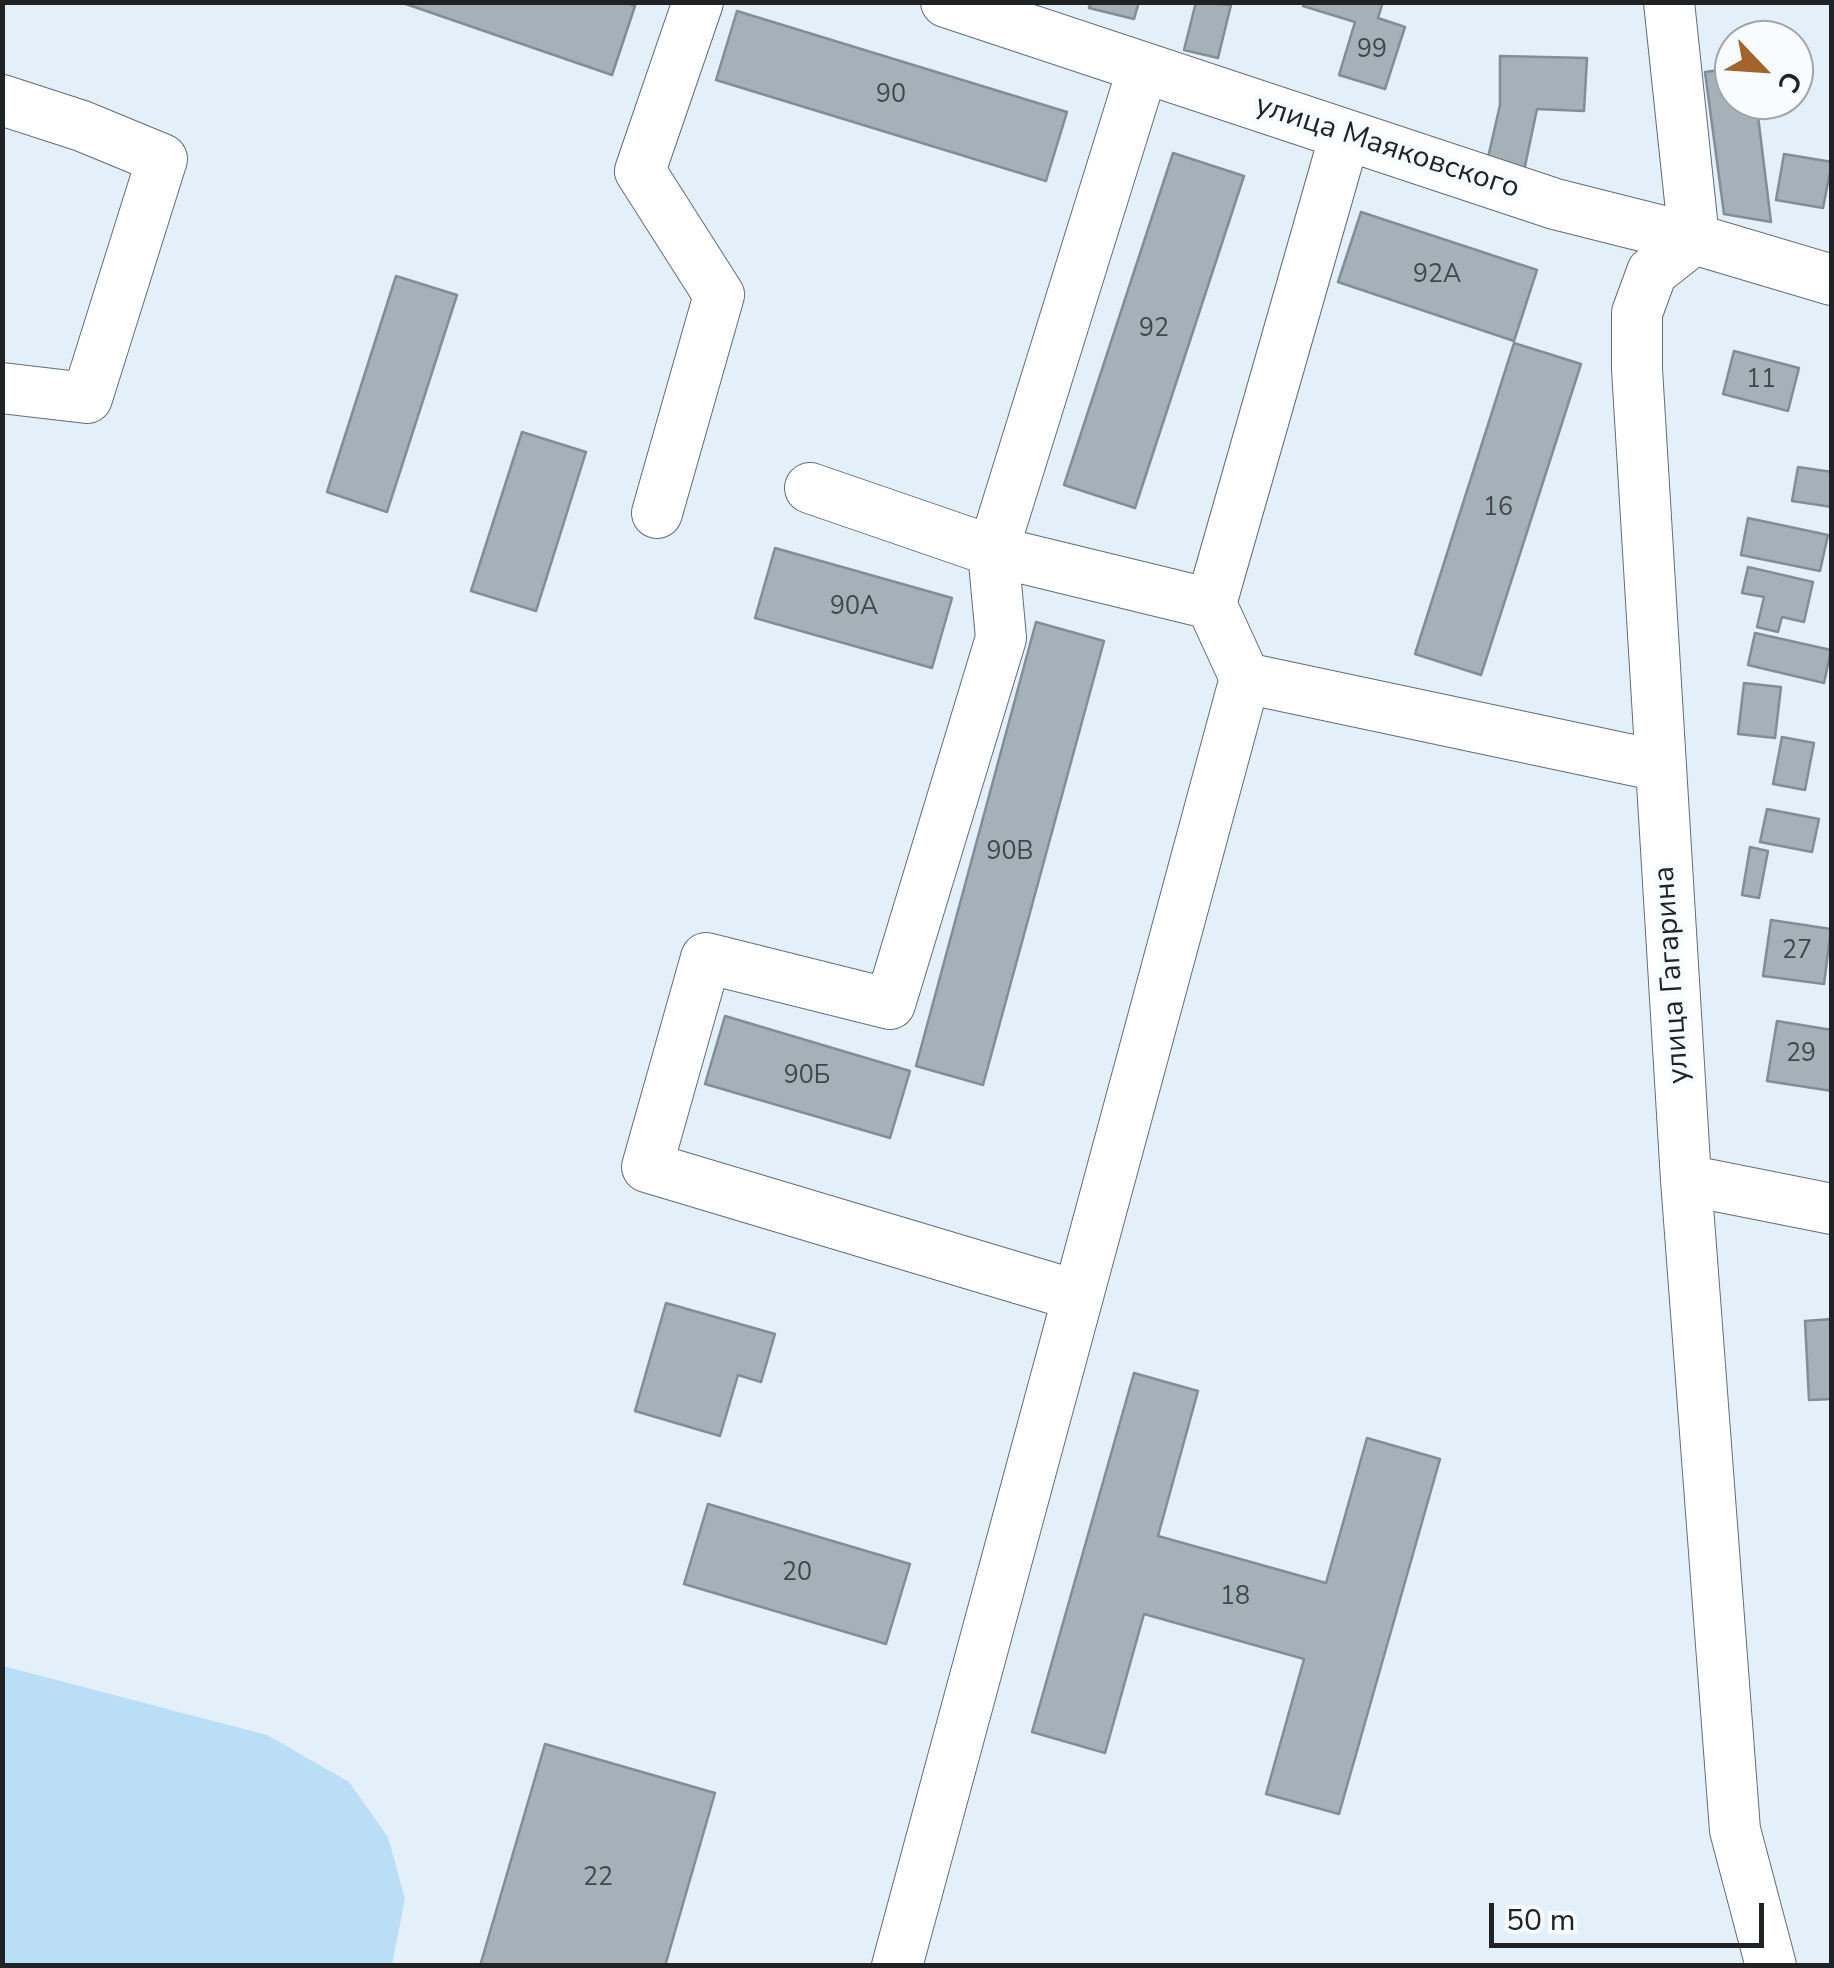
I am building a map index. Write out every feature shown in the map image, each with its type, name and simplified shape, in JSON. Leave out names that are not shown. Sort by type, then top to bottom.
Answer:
[{"type":"street","points":[[657,513],[719,294],[640,171],[698,2]]},
{"type":"street","name":"улица Маяковского","points":[[946,2],[1555,204],[1694,239],[1832,280]]},
{"type":"street","points":[[1669,2],[1694,239]]},
{"type":"street","points":[[1078,1296],[647,1167],[706,958],[890,1004],[1001,638],[994,551],[1143,68]]},
{"type":"street","points":[[2,100],[82,126],[162,159],[87,398],[2,388]]},
{"type":"street","points":[[897,1966],[1245,678],[1211,604],[1345,135]]},
{"type":"street","name":"улица Гагарина","points":[[1694,239],[1652,272],[1638,313],[1637,368],[1686,1180],[1735,1830],[1770,1966]]},
{"type":"street","points":[[810,488],[994,551],[1211,604]]},
{"type":"street","points":[[1245,678],[1660,766]]},
{"type":"street","points":[[1686,1180],[1832,1209]]},
{"type":"shaded area","points":[[3,1666],[267,1735],[349,1782],[388,1837],[405,1899],[392,1965],[3,1965]]},
{"type":"building","points":[[400,2],[625,2],[635,6],[612,75]]},
{"type":"building","points":[[1091,2],[1139,2],[1134,19],[1089,8]]},
{"type":"building","points":[[1196,2],[1231,5],[1218,58],[1184,50]]},
{"type":"building","points":[[1305,2],[1383,2],[1378,18],[1405,27],[1385,89],[1339,75],[1355,22],[1303,6]]},
{"type":"building","points":[[737,11],[1067,112],[1046,181],[716,80]]},
{"type":"building","points":[[1500,56],[1587,58],[1584,111],[1537,109],[1524,171],[1487,162],[1500,105]]},
{"type":"building","points":[[1714,71],[1714,120],[1758,120],[1771,222],[1724,214],[1705,72]]},
{"type":"building","points":[[1173,153],[1244,176],[1135,508],[1064,485]]},
{"type":"building","points":[[1784,154],[1832,162],[1823,208],[1776,200]]},
{"type":"building","points":[[1361,212],[1537,270],[1514,341],[1338,282]]},
{"type":"building","points":[[396,276],[457,295],[387,512],[327,492]]},
{"type":"building","points":[[1514,343],[1581,364],[1481,675],[1415,654]]},
{"type":"building","points":[[1734,351],[1799,368],[1788,411],[1723,394]]},
{"type":"building","points":[[522,432],[586,452],[536,611],[471,591]]},
{"type":"building","points":[[1798,467],[1832,472],[1832,507],[1792,501]]},
{"type":"building","points":[[1748,518],[1828,535],[1820,571],[1741,555]]},
{"type":"building","points":[[775,548],[952,598],[932,668],[755,618]]},
{"type":"building","points":[[1748,567],[1813,582],[1804,622],[1782,617],[1778,632],[1757,627],[1764,597],[1742,593]]},
{"type":"building","points":[[1036,622],[1104,641],[983,1085],[916,1066]]},
{"type":"building","points":[[1755,633],[1831,650],[1824,683],[1748,665]]},
{"type":"building","points":[[1744,683],[1781,687],[1775,738],[1738,734]]},
{"type":"building","points":[[1782,737],[1814,743],[1805,790],[1773,784]]},
{"type":"building","points":[[1767,809],[1819,819],[1812,852],[1760,842]]},
{"type":"building","points":[[1750,847],[1768,851],[1759,898],[1742,895]]},
{"type":"building","points":[[1771,920],[1831,929],[1824,984],[1763,976]]},
{"type":"building","points":[[725,1016],[910,1071],[890,1138],[705,1084]]},
{"type":"building","points":[[1777,1021],[1832,1030],[1832,1091],[1767,1081]]},
{"type":"building","points":[[666,1303],[775,1334],[761,1382],[738,1375],[720,1436],[635,1411]]},
{"type":"building","points":[[1832,1319],[1832,1399],[1809,1400],[1805,1321]]},
{"type":"building","points":[[1134,1373],[1198,1391],[1158,1536],[1326,1583],[1367,1438],[1440,1459],[1339,1814],[1266,1794],[1304,1659],[1144,1614],[1105,1753],[1032,1732]]},
{"type":"building","points":[[708,1504],[910,1564],[886,1644],[684,1584]]},
{"type":"building","points":[[545,1744],[715,1793],[665,1966],[480,1966]]}]
